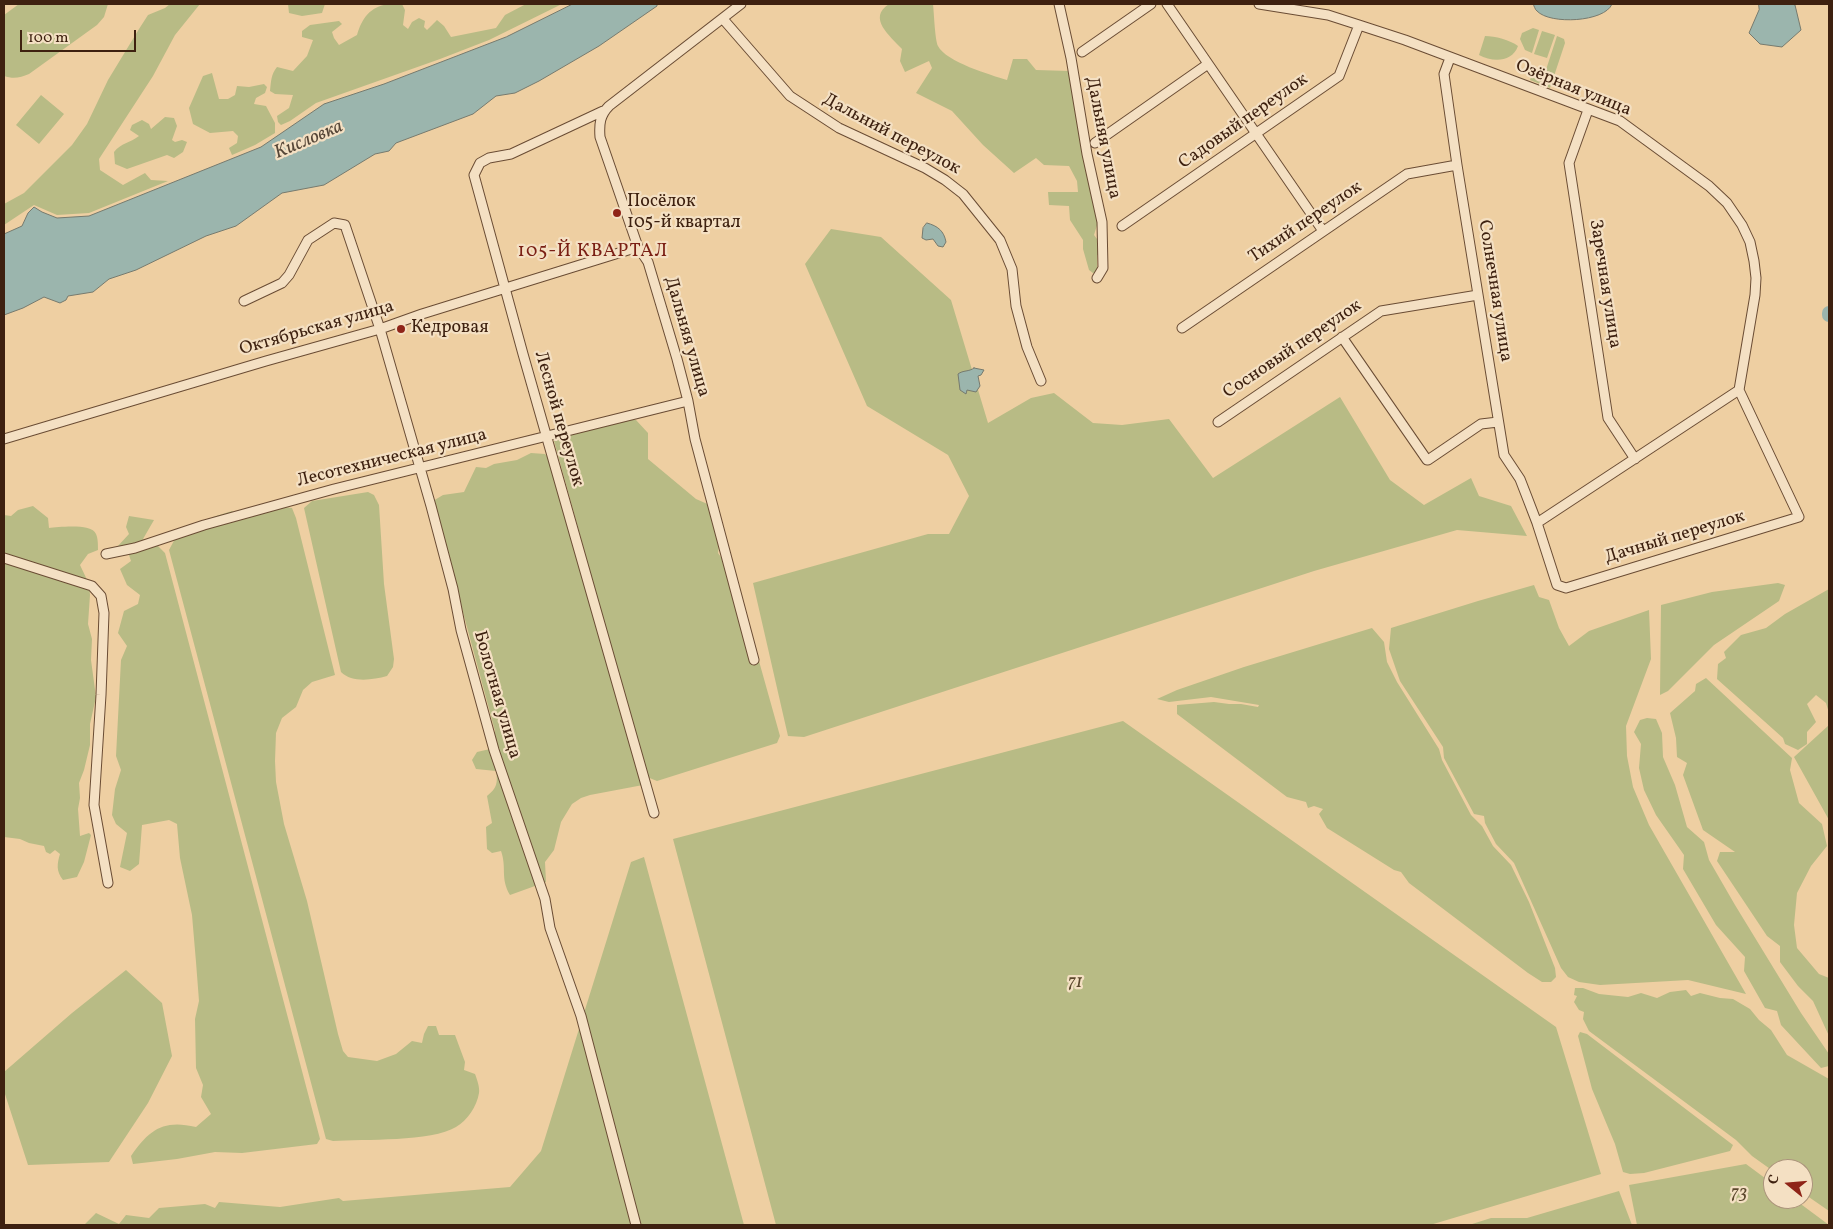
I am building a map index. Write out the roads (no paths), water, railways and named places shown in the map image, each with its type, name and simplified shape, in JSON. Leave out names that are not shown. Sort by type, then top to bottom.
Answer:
[{"type":"street","points":[[603,111],[741,4]]},
{"type":"street","name":"Дальняя улица","points":[[1059,4],[1102,222],[1103,268],[1096,278]]},
{"type":"street","points":[[1082,52],[1151,4]]},
{"type":"street","points":[[1167,4],[1323,231]]},
{"type":"street","name":"Озёрная улица","points":[[1259,4],[1328,16],[1359,25],[1405,40],[1620,121],[1709,186],[1727,203],[1742,225],[1750,242],[1756,278],[1739,390]]},
{"type":"street","name":"Дальний переулок","points":[[723,19],[790,96],[839,128],[925,168],[963,194],[1000,240],[1012,269],[1016,306],[1025,339],[1041,381]]},
{"type":"street","name":"Садовый переулок","points":[[1122,226],[1340,76],[1359,25]]},
{"type":"street","name":"Солнечная улица","points":[[1450,58],[1444,74],[1504,455],[1520,479],[1537,523],[1557,586],[1561,588]]},
{"type":"street","points":[[1095,143],[1208,64]]},
{"type":"street","name":"Заречная улица","points":[[1588,110],[1569,163],[1608,418],[1635,459]]},
{"type":"street","name":"Дальняя улица","points":[[603,111],[600,118],[600,137],[638,247],[648,262],[688,400],[695,439],[754,660]]},
{"type":"street","name":"Лесной переулок","points":[[603,111],[511,154],[489,158],[480,163],[474,175],[546,437],[654,813]]},
{"type":"street","name":"Тихий переулок","points":[[1182,328],[1407,174],[1457,165]]},
{"type":"street","name":"Болотная улица","points":[[244,302],[282,284],[308,240],[334,223],[345,225],[380,330],[420,468],[494,750],[545,899],[550,928],[581,1016],[636,1225]]},
{"type":"street","name":"Октябрьская улица","points":[[4,439],[266,361],[380,330],[505,288],[638,247]]},
{"type":"street","name":"Сосновый переулок","points":[[1218,422],[1381,311],[1478,296]]},
{"type":"street","points":[[1342,338],[1427,460],[1481,424],[1498,422]]},
{"type":"street","points":[[1537,523],[1739,390]]},
{"type":"street","name":"Дачный переулок","points":[[1561,588],[1799,517],[1739,390]]},
{"type":"street","name":"Лесотехническая улица","points":[[106,554],[135,548],[187,530],[334,489],[688,400]]},
{"type":"street","points":[[4,558],[92,586],[101,596],[104,612],[103,657],[94,805],[108,883]]},
{"type":"water","name":"Кисловка","points":[[573,4],[657,4],[657,6],[599,46],[539,81],[515,93],[496,96],[473,114],[396,143],[389,151],[375,154],[324,185],[282,193],[236,226],[206,236],[136,270],[109,279],[93,292],[68,296],[66,300],[60,303],[44,297],[4,315],[4,234],[22,226],[28,213],[34,207],[57,218],[89,216],[261,147],[324,104],[384,84],[506,37]]},
{"type":"water","points":[[1533,4],[1612,4],[1599,15],[1577,20],[1565,20],[1544,15],[1536,10]]},
{"type":"water","points":[[1759,4],[1795,5],[1801,30],[1782,47],[1760,44],[1749,33],[1759,10]]},
{"type":"water","points":[[927,223],[937,227],[942,232],[946,242],[943,247],[938,246],[933,239],[926,240],[922,238],[923,228]]},
{"type":"water","points":[[974,368],[984,370],[978,376],[980,386],[976,392],[967,390],[966,394],[960,390],[958,374]]},
{"type":"place","name":"Посёлок 105-й квартал","points":[[617,213]]},
{"type":"place","name":"Кедровая","points":[[401,329]]},
{"type":"district","name":"105-Й КВАРТАЛ","points":[[593,253]]},
{"type":"park label","name":"71","points":[[1075,984]]},
{"type":"park label","name":"73","points":[[1739,1195]]}]
